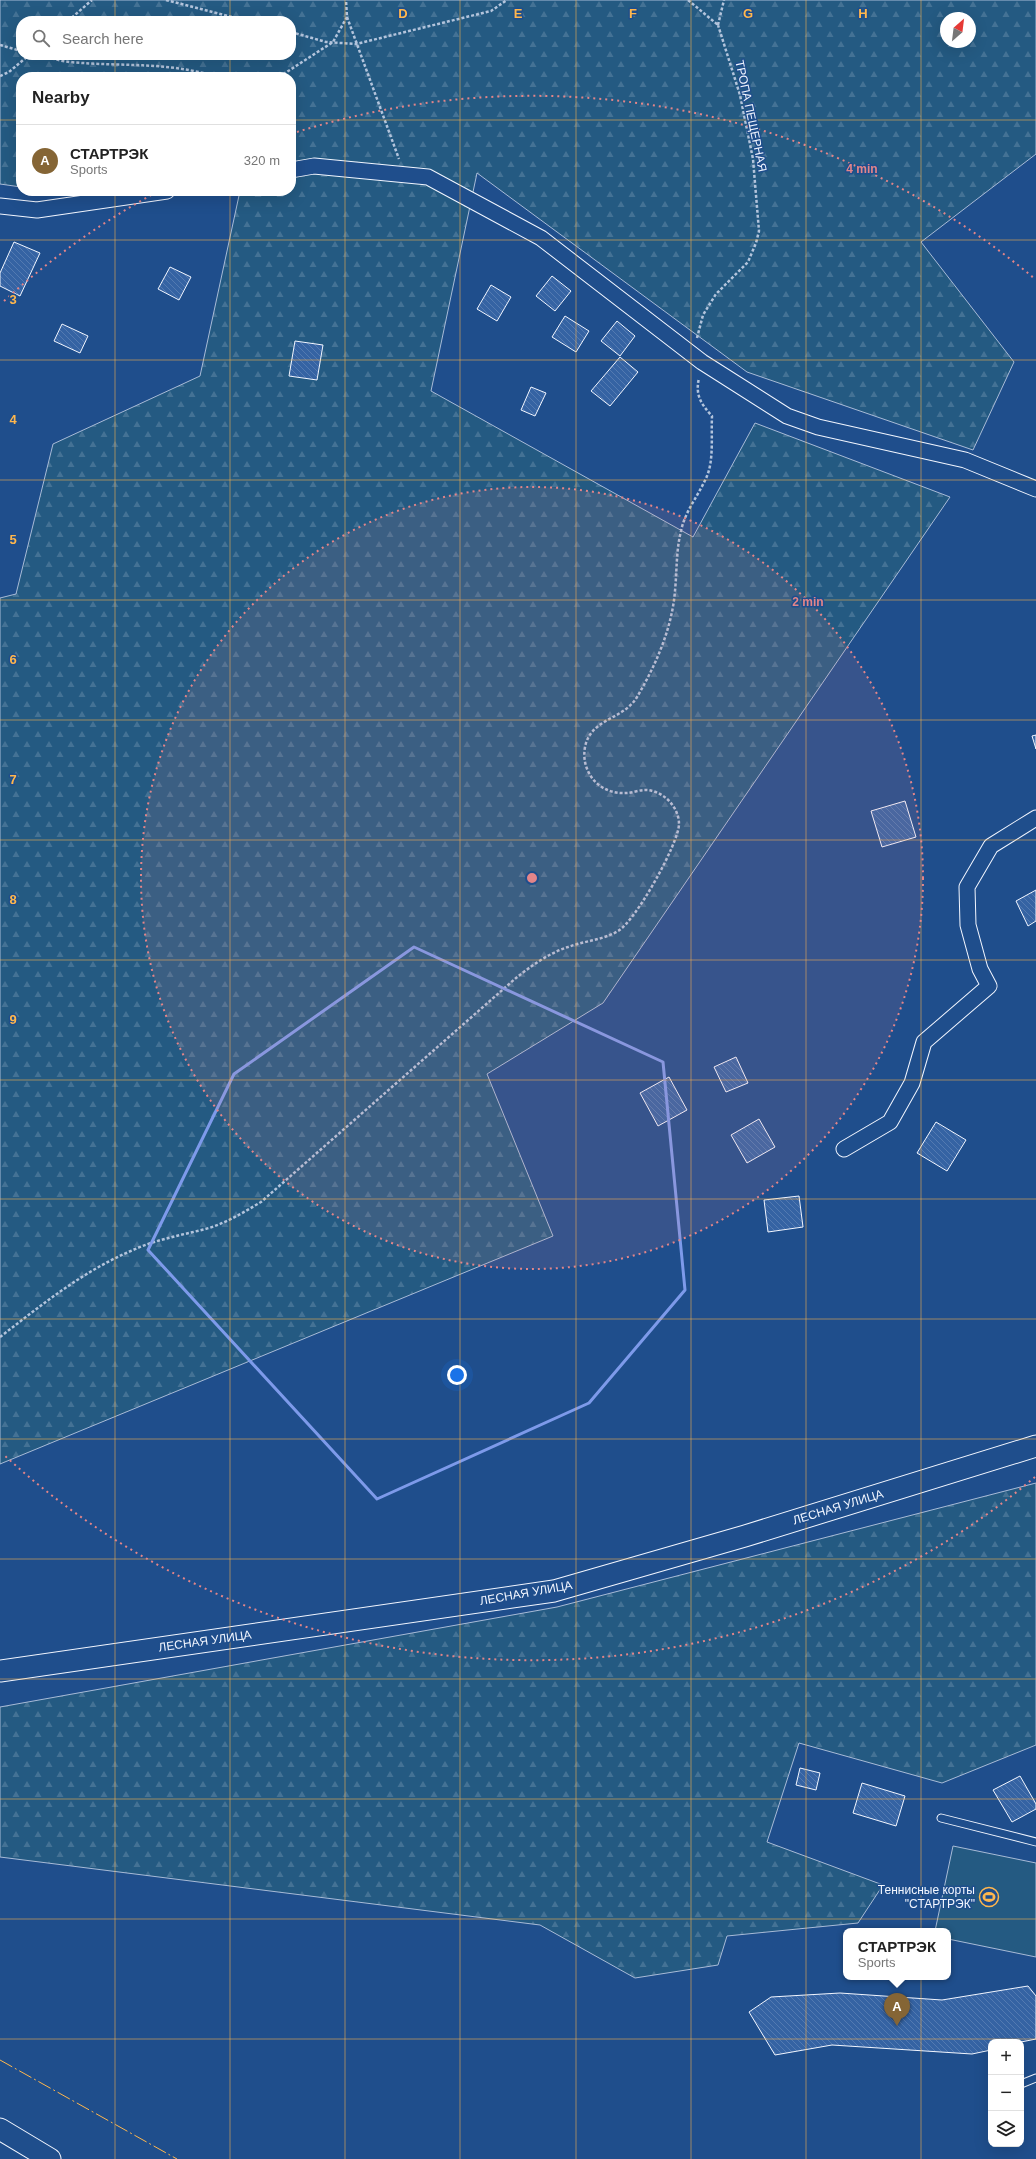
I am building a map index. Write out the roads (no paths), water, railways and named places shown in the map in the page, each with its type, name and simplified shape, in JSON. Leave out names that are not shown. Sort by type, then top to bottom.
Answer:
[{"type":"main road","name":"ЛЕСНАЯ УЛИЦА","points":[[0,1671],[554,1591],[745,1536],[1036,1446]]},
{"type":"main road","points":[[0,2129],[50,2159]]},
{"type":"street","points":[[296,169],[314,166],[428,177],[542,238],[702,362],[787,416],[818,427],[965,460],[1036,489]]},
{"type":"street","points":[[0,206],[37,210],[133,196]]},
{"type":"street","points":[[844,1149],[890,1122],[912,1083],[924,1042],[989,986],[980,969],[968,925],[966,887],[991,846],[1036,818]]},
{"type":"lane","points":[[940,1818],[1036,1842]]},
{"type":"lane","points":[[1024,2083],[1036,2078]]},
{"type":"place","name":"Теннисные корты \"СТАРТРЭК\"","points":[[989,1897]]},
{"type":"place","name":"СТАРТРЭК","points":[[897,2026]]}]
